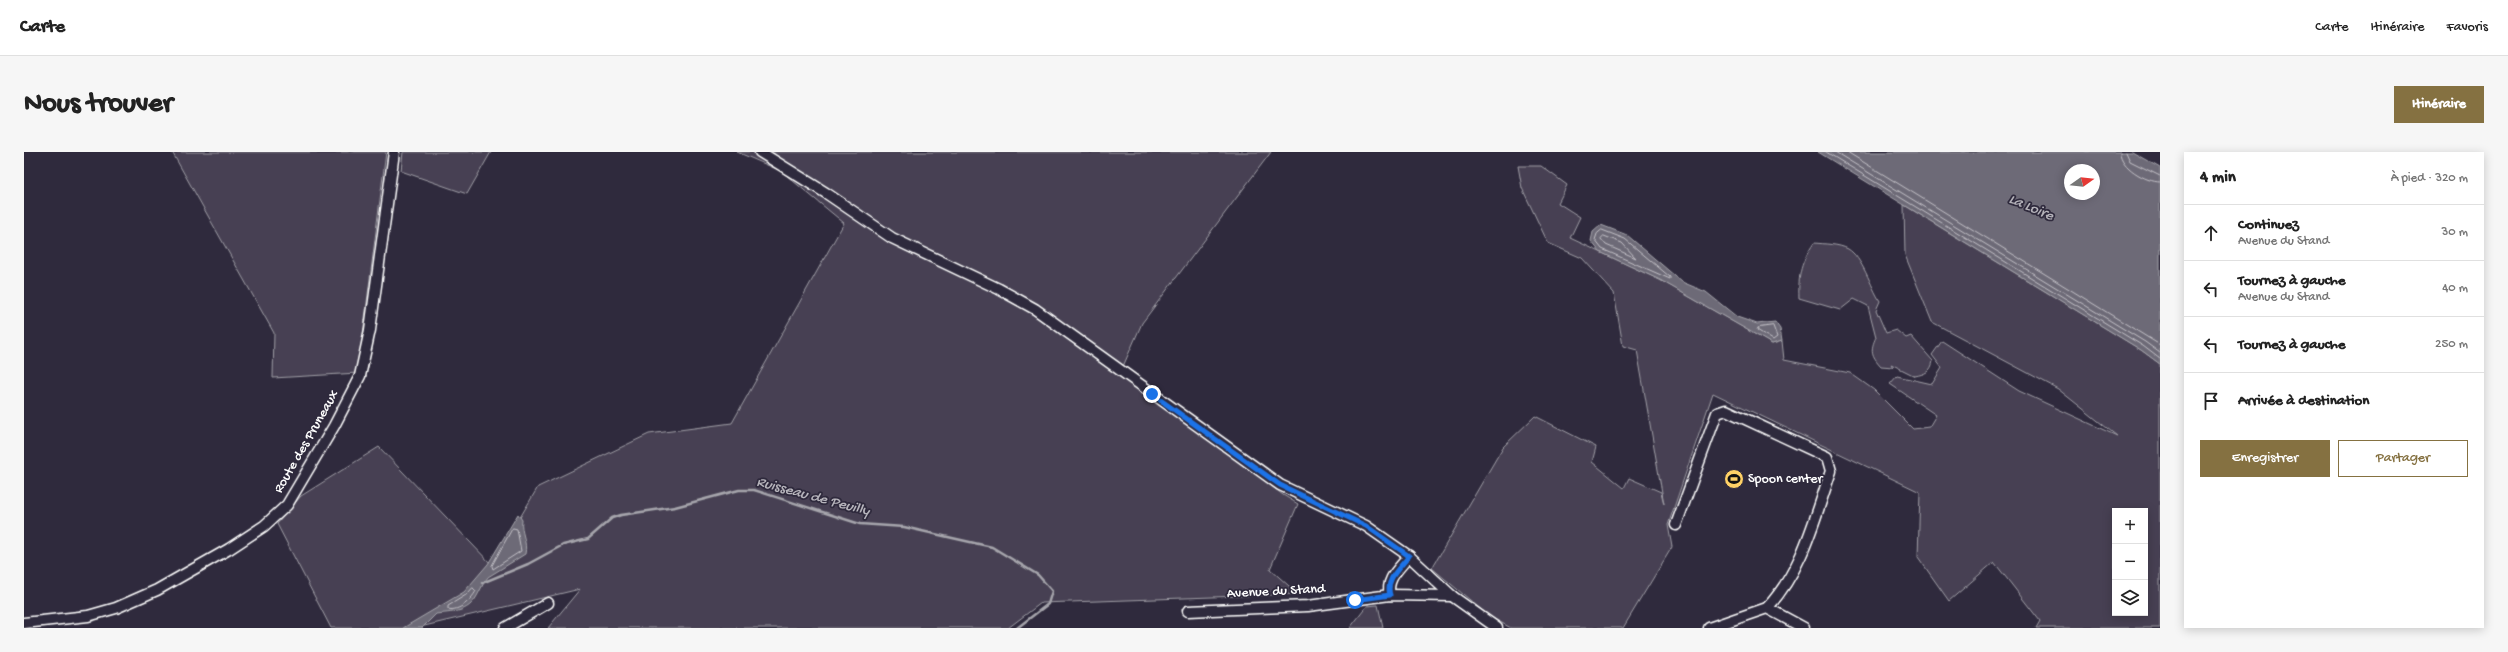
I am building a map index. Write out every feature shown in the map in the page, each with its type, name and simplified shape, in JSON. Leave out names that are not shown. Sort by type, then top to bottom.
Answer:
[{"type":"street","name":"Route des Pruneaux","points":[[24,623],[88,616],[116,608],[157,590],[229,549],[264,526],[287,505],[334,426],[360,376],[370,330],[394,152]]},
{"type":"street","points":[[760,152],[892,238],[999,289],[1035,309],[1280,485],[1366,526],[1409,556],[1452,596],[1497,628]]},
{"type":"street","points":[[1676,524],[1717,413],[1721,410],[1726,410],[1827,457],[1831,471],[1794,574],[1767,608],[1709,628]]},
{"type":"street","points":[[1390,595],[1388,588],[1390,580],[1409,556]]},
{"type":"street","name":"Avenue du Stand","points":[[1188,611],[1308,606],[1390,595],[1452,596]]},
{"type":"street","points":[[505,628],[548,603]]},
{"type":"street","points":[[1767,608],[1804,628]]},
{"type":"shaded area","points":[[172,152],[386,152],[358,373],[273,378],[274,333]]},
{"type":"shaded area","points":[[403,152],[491,152],[467,194],[401,171]]},
{"type":"shaded area","points":[[737,152],[1271,152],[1142,323],[1121,371],[1283,495],[1298,504],[1270,569],[1298,594],[1041,603],[1008,628],[548,628],[580,589],[416,628],[331,628],[277,524],[301,496],[379,447],[492,565],[538,487],[649,434],[732,423],[844,223],[781,171]]},
{"type":"shaded area","points":[[1518,166],[1541,166],[1567,185],[1558,203],[1580,217],[1570,238],[1660,280],[1772,344],[1782,341],[1784,360],[1850,373],[1874,390],[1913,429],[1929,427],[1936,415],[1890,384],[1897,376],[1932,384],[1942,368],[1932,355],[1942,341],[2019,391],[2117,436],[2058,389],[1932,322],[1905,255],[1904,205],[2141,350],[2160,364],[2160,628],[2036,628],[2040,621],[1994,562],[1949,601],[1918,557],[1920,492],[1713,393],[1668,525],[1672,547],[1623,628],[1511,628],[1489,616],[1432,568],[1503,447],[1535,416],[1596,447],[1592,462],[1624,488],[1629,478],[1661,492],[1664,504],[1637,350],[1623,346],[1614,293],[1582,258],[1548,243],[1522,188]]},
{"type":"shaded area","points":[[1814,243],[1840,246],[1853,253],[1862,265],[1880,301],[1876,310],[1886,333],[1896,330],[1906,338],[1911,336],[1933,361],[1929,370],[1915,376],[1891,364],[1893,367],[1881,366],[1875,359],[1872,352],[1876,337],[1868,306],[1854,299],[1840,310],[1799,298],[1801,269],[1806,256]]},
{"type":"shaded area","points":[[1378,605],[1383,628],[1350,628],[1367,606]]},
{"type":"water","name":"La Loire","points":[[1818,152],[2132,152],[2160,168],[2160,364],[2141,350]]},
{"type":"water","points":[[1601,225],[1627,235],[1682,282],[1706,292],[1737,317],[1757,324],[1775,322],[1780,329],[1782,341],[1772,344],[1660,280],[1600,252],[1591,241],[1593,232]]},
{"type":"water","points":[[518,514],[522,520],[522,529],[526,545],[525,554],[488,577],[477,596],[469,606],[459,611],[436,614],[422,628],[403,628],[464,592],[488,564]]},
{"type":"waterway","name":"Ruisseau de Peuilly","points":[[482,583],[528,564],[563,545],[588,539],[612,518],[621,515],[675,507],[739,490],[754,490],[860,524],[904,527],[992,547],[1038,575],[1052,591],[1048,604],[1017,628]]},
{"type":"place","name":"Spoon center","points":[[1734,479]]},
{"type":"route","points":[[1152,394],[1280,485],[1305,498],[1356,520],[1409,556],[1390,580],[1388,588],[1390,595],[1355,600]]}]
